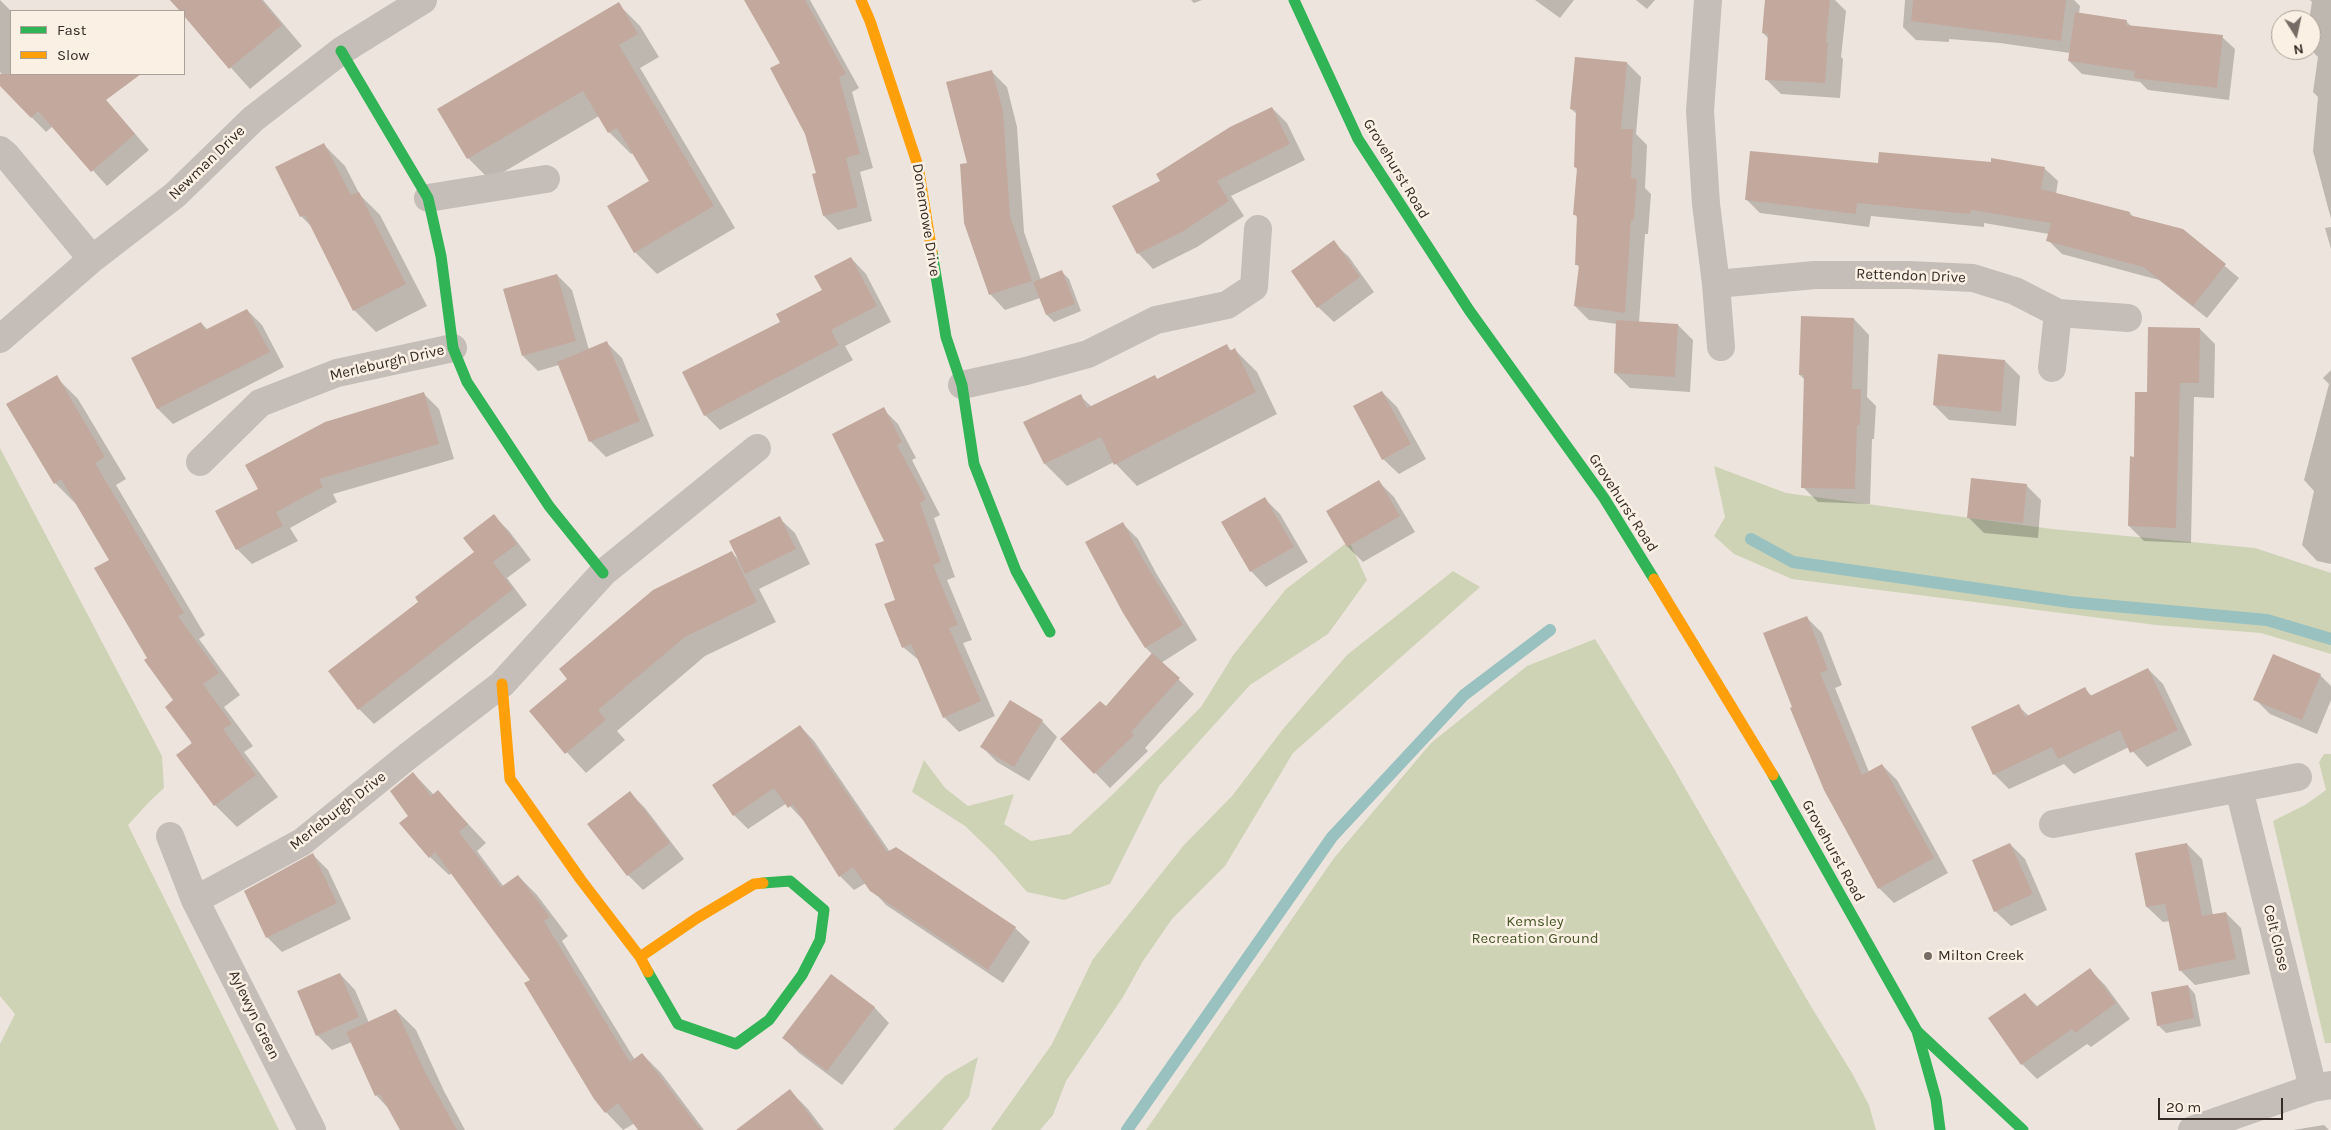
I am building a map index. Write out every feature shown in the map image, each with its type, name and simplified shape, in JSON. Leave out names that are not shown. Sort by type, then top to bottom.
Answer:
[{"type":"street","name":"Newman Drive","points":[[0,339],[92,259],[175,195],[253,119],[341,51],[423,0]]},
{"type":"street","name":"Donemowe Drive","points":[[862,0],[918,166],[930,251],[946,337],[962,385],[974,464],[1016,571],[1050,632]]},
{"type":"street","name":"Grovehurst Road","points":[[1294,0],[1358,139],[1469,310],[1604,498],[1758,748],[1917,1031],[1936,1099],[1940,1130]]},
{"type":"street","points":[[1708,0],[1700,111],[1706,204],[1716,284],[1721,347]]},
{"type":"street","name":"Merleburgh Drive","points":[[341,51],[428,198],[441,256],[453,348],[467,382],[500,435],[549,506],[603,573]]},
{"type":"street","points":[[0,150],[92,259]]},
{"type":"street","points":[[428,198],[546,179]]},
{"type":"street","points":[[962,385],[1026,372],[1088,354],[1156,320],[1227,305],[1254,287],[1258,229]]},
{"type":"street","name":"Rettendon Drive","points":[[1716,284],[1815,274],[1973,278],[2015,291],[2058,313],[2128,318]]},
{"type":"street","points":[[2052,368],[2058,313]]},
{"type":"street","name":"Merleburgh Drive","points":[[200,462],[260,403],[336,373],[453,348]]},
{"type":"street","name":"Merleburgh Drive","points":[[195,900],[302,842],[408,756],[502,684],[603,573],[757,448]]},
{"type":"street","points":[[502,684],[510,779],[581,880],[640,957],[678,1024],[736,1044],[769,1020],[802,975],[820,940],[824,910],[790,881],[754,884],[697,918],[640,957]]},
{"type":"street","points":[[2053,824],[2298,777]]},
{"type":"street","name":"Celt Close","points":[[2239,788],[2322,1087]]},
{"type":"street","points":[[170,836],[195,900]]},
{"type":"street","name":"Aylewyn Green","points":[[195,900],[312,1130]]},
{"type":"street","name":"Grovehurst Road","points":[[1917,1031],[1979,1092],[2023,1130]]},
{"type":"street","points":[[2192,1130],[2240,1112],[2322,1087]]},
{"type":"street","points":[[2217,1130],[2240,1112]]},
{"type":"green space","points":[[0,448],[162,756],[164,788],[128,825],[279,1130],[0,1130],[0,1044],[15,1014],[0,996]]},
{"type":"green space","points":[[1714,466],[1786,493],[2052,529],[2255,548],[2331,573],[2331,654],[2261,633],[2156,625],[1792,579],[1734,554],[1714,536],[1725,517]]},
{"type":"green space","points":[[1349,541],[1367,580],[1328,634],[1250,685],[1159,786],[1110,884],[1064,900],[1027,892],[994,854],[965,826],[912,792],[924,760],[945,788],[968,806],[1014,794],[1004,824],[1031,841],[1070,834],[1201,707],[1234,654],[1286,589]]},
{"type":"green space","points":[[1453,571],[1480,587],[1293,753],[1225,866],[1172,919],[1143,961],[1123,997],[1066,1081],[1053,1115],[1040,1130],[991,1130],[1052,1044],[1093,959],[1184,845],[1232,796],[1283,729],[1347,655]]},
{"type":"green space","name":"Kemsley Recreation Ground","points":[[1595,639],[1669,760],[1809,1003],[1852,1073],[1869,1105],[1876,1130],[1146,1130],[1334,858],[1431,743],[1527,666]]},
{"type":"green space","points":[[2324,754],[2331,754],[2331,1043],[2325,1043],[2273,821],[2305,805],[2326,790],[2319,762]]},
{"type":"green space","points":[[978,1057],[969,1097],[942,1130],[893,1130],[945,1076]]},
{"type":"building","points":[[170,0],[261,0],[282,25],[229,69],[185,17],[185,10],[179,10]]},
{"type":"building","points":[[744,0],[805,0],[822,30],[846,74],[839,77],[860,154],[846,158],[858,207],[823,216],[812,174],[816,173],[805,134],[770,68],[780,63]]},
{"type":"building","points":[[1765,0],[1830,0],[1825,83],[1765,80],[1768,34],[1762,33]]},
{"type":"building","points":[[1913,0],[2066,0],[2061,41],[1911,21]]},
{"type":"building","points":[[619,2],[638,34],[619,45],[714,206],[634,253],[607,206],[649,181],[617,128],[608,133],[583,91],[467,159],[437,109]]},
{"type":"building","points":[[2075,12],[2127,20],[2126,25],[2223,35],[2217,88],[2134,78],[2135,71],[2068,61]]},
{"type":"building","points":[[1575,57],[1627,62],[1621,129],[1633,129],[1631,178],[1637,179],[1634,220],[1631,220],[1625,313],[1574,306],[1579,265],[1575,265],[1577,215],[1573,215],[1577,168],[1574,167],[1576,110],[1570,109]]},
{"type":"building","points":[[992,70],[1003,111],[1010,216],[1032,281],[989,295],[964,223],[960,164],[967,163],[946,82]]},
{"type":"building","points":[[0,74],[140,75],[106,100],[135,134],[91,172],[38,111],[31,118],[0,86]]},
{"type":"building","points":[[1272,107],[1290,144],[1217,181],[1229,201],[1182,232],[1137,254],[1112,206],[1160,181],[1156,174],[1230,127]]},
{"type":"building","points":[[324,143],[351,195],[359,192],[406,284],[353,311],[305,215],[300,217],[275,167]]},
{"type":"building","points":[[1750,151],[1878,163],[1879,152],[1991,162],[1991,158],[2045,167],[2041,189],[2130,212],[2129,215],[2183,229],[2226,264],[2193,306],[2143,267],[2046,241],[2051,223],[1971,210],[1970,214],[1857,203],[1856,214],[1745,200]]},
{"type":"building","points":[[1334,240],[1360,277],[1317,308],[1291,271]]},
{"type":"building","points":[[851,257],[877,306],[831,330],[839,345],[704,416],[682,372],[780,322],[776,314],[822,290],[814,276]]},
{"type":"building","points":[[1062,270],[1075,304],[1046,315],[1033,282]]},
{"type":"building","points":[[557,274],[576,341],[522,356],[503,289]]},
{"type":"building","points":[[247,309],[270,352],[157,409],[131,358],[201,322],[205,330]]},
{"type":"building","points":[[1801,316],[1854,318],[1852,389],[1861,389],[1860,425],[1857,425],[1855,489],[1801,488],[1804,375],[1799,375]]},
{"type":"building","points":[[1616,320],[1678,324],[1675,377],[1614,373]]},
{"type":"building","points":[[2148,327],[2200,328],[2199,383],[2180,383],[2176,528],[2128,526],[2130,456],[2134,457],[2135,392],[2147,392]]},
{"type":"building","points":[[607,341],[640,421],[589,442],[557,362]]},
{"type":"building","points":[[1227,344],[1230,351],[1235,348],[1256,392],[1114,465],[1101,437],[1044,464],[1023,422],[1081,394],[1087,408],[1155,375],[1157,379]]},
{"type":"building","points":[[1938,354],[2005,360],[2001,412],[1933,405]]},
{"type":"building","points":[[57,375],[105,457],[95,463],[184,613],[178,616],[219,673],[203,684],[232,724],[223,729],[256,775],[214,806],[176,755],[192,743],[165,707],[173,700],[144,660],[147,658],[94,568],[109,560],[61,479],[54,484],[6,404]]},
{"type":"building","points":[[1382,391],[1411,444],[1382,460],[1353,406]]},
{"type":"building","points":[[424,392],[439,444],[319,479],[323,487],[276,512],[283,526],[236,550],[215,511],[258,489],[245,465],[325,422]]},
{"type":"building","points":[[884,407],[902,442],[897,445],[926,499],[920,503],[941,562],[933,565],[958,625],[949,628],[981,701],[943,718],[911,644],[902,648],[884,604],[895,600],[875,544],[884,541],[832,434]]},
{"type":"building","points":[[1971,478],[2027,484],[2023,523],[1967,518]]},
{"type":"building","points":[[1379,480],[1400,516],[1347,547],[1326,511]]},
{"type":"building","points":[[1265,497],[1294,547],[1250,572],[1221,522]]},
{"type":"building","points":[[494,514],[517,544],[493,562],[513,589],[358,710],[328,671],[418,602],[415,597],[474,552],[463,538]]},
{"type":"building","points":[[780,516],[796,549],[745,574],[729,541]]},
{"type":"building","points":[[1123,522],[1141,556],[1183,625],[1145,648],[1123,613],[1085,542]]},
{"type":"building","points":[[732,551],[757,602],[685,637],[598,710],[606,720],[565,754],[529,711],[567,679],[559,669],[653,590]]},
{"type":"building","points":[[1807,616],[1828,670],[1820,673],[1862,775],[1882,764],[1934,858],[1878,889],[1824,790],[1790,708],[1792,707],[1763,633]]},
{"type":"building","points":[[1152,653],[1180,678],[1131,732],[1134,735],[1094,774],[1060,739],[1100,701],[1106,706]]},
{"type":"building","points":[[2273,654],[2321,674],[2302,720],[2253,700]]},
{"type":"building","points":[[2148,668],[2178,730],[2130,753],[2120,730],[2058,759],[2052,747],[1993,775],[1971,727],[2019,704],[2025,717],[2085,687],[2090,696]]},
{"type":"building","points":[[1010,700],[1043,720],[1014,767],[980,747]]},
{"type":"building","points":[[800,725],[887,852],[896,847],[1016,927],[988,970],[870,891],[853,867],[839,877],[793,804],[788,808],[774,788],[733,816],[712,785]]},
{"type":"building","points":[[413,772],[431,796],[438,790],[468,824],[459,832],[501,887],[518,875],[550,917],[544,921],[630,1062],[642,1053],[701,1130],[638,1130],[618,1103],[605,1113],[594,1099],[524,983],[530,980],[435,852],[429,858],[399,823],[408,816],[390,791]]},
{"type":"building","points":[[630,791],[670,843],[627,876],[587,824]]},
{"type":"building","points":[[2010,843],[2033,894],[1994,912],[1972,860]]},
{"type":"building","points":[[2187,843],[2202,916],[2226,912],[2236,959],[2179,971],[2165,904],[2146,907],[2135,853]]},
{"type":"building","points":[[313,853],[337,903],[266,938],[244,891]]},
{"type":"building","points":[[2090,968],[2116,1003],[2075,1033],[2072,1029],[2021,1065],[1988,1018],[2025,993],[2036,1007]]},
{"type":"building","points":[[340,973],[359,1017],[316,1036],[297,991]]},
{"type":"building","points":[[831,974],[875,1007],[827,1071],[782,1038]]},
{"type":"building","points":[[2188,985],[2194,1018],[2157,1026],[2151,992]]},
{"type":"building","points":[[396,1009],[424,1070],[457,1130],[400,1130],[380,1094],[375,1096],[346,1032]]},
{"type":"building","points":[[790,1089],[821,1130],[736,1130]]},
{"type":"waterway","points":[[1751,539],[1793,562],[2070,602],[2267,620],[2331,639]]},
{"type":"waterway","points":[[1127,1130],[1332,837],[1464,695],[1550,630]]},
{"type":"traffic: fast","points":[[1294,0],[1358,139],[1469,310],[1604,498],[1654,579]]},
{"type":"traffic: fast","points":[[341,51],[428,198],[441,256],[453,348],[467,382],[549,506],[603,573]]},
{"type":"traffic: fast","points":[[932,252],[946,337],[962,385],[974,464],[1016,571],[1050,632]]},
{"type":"traffic: fast","points":[[1773,775],[1917,1031],[1936,1099],[1940,1130]]},
{"type":"traffic: fast","points":[[648,972],[678,1024],[736,1044],[769,1020],[802,975],[820,940],[824,910],[790,881],[763,883]]},
{"type":"traffic: fast","points":[[1918,1032],[2023,1130]]},
{"type":"traffic: slow","points":[[861,0],[870,21],[918,166],[932,252]]},
{"type":"traffic: slow","points":[[1654,579],[1773,775]]},
{"type":"traffic: slow","points":[[502,684],[510,779],[581,880],[640,957],[648,972]]},
{"type":"traffic: slow","points":[[640,957],[697,918],[754,884],[763,883]]},
{"type":"place","name":"Milton Creek","points":[[1928,956]]}]
